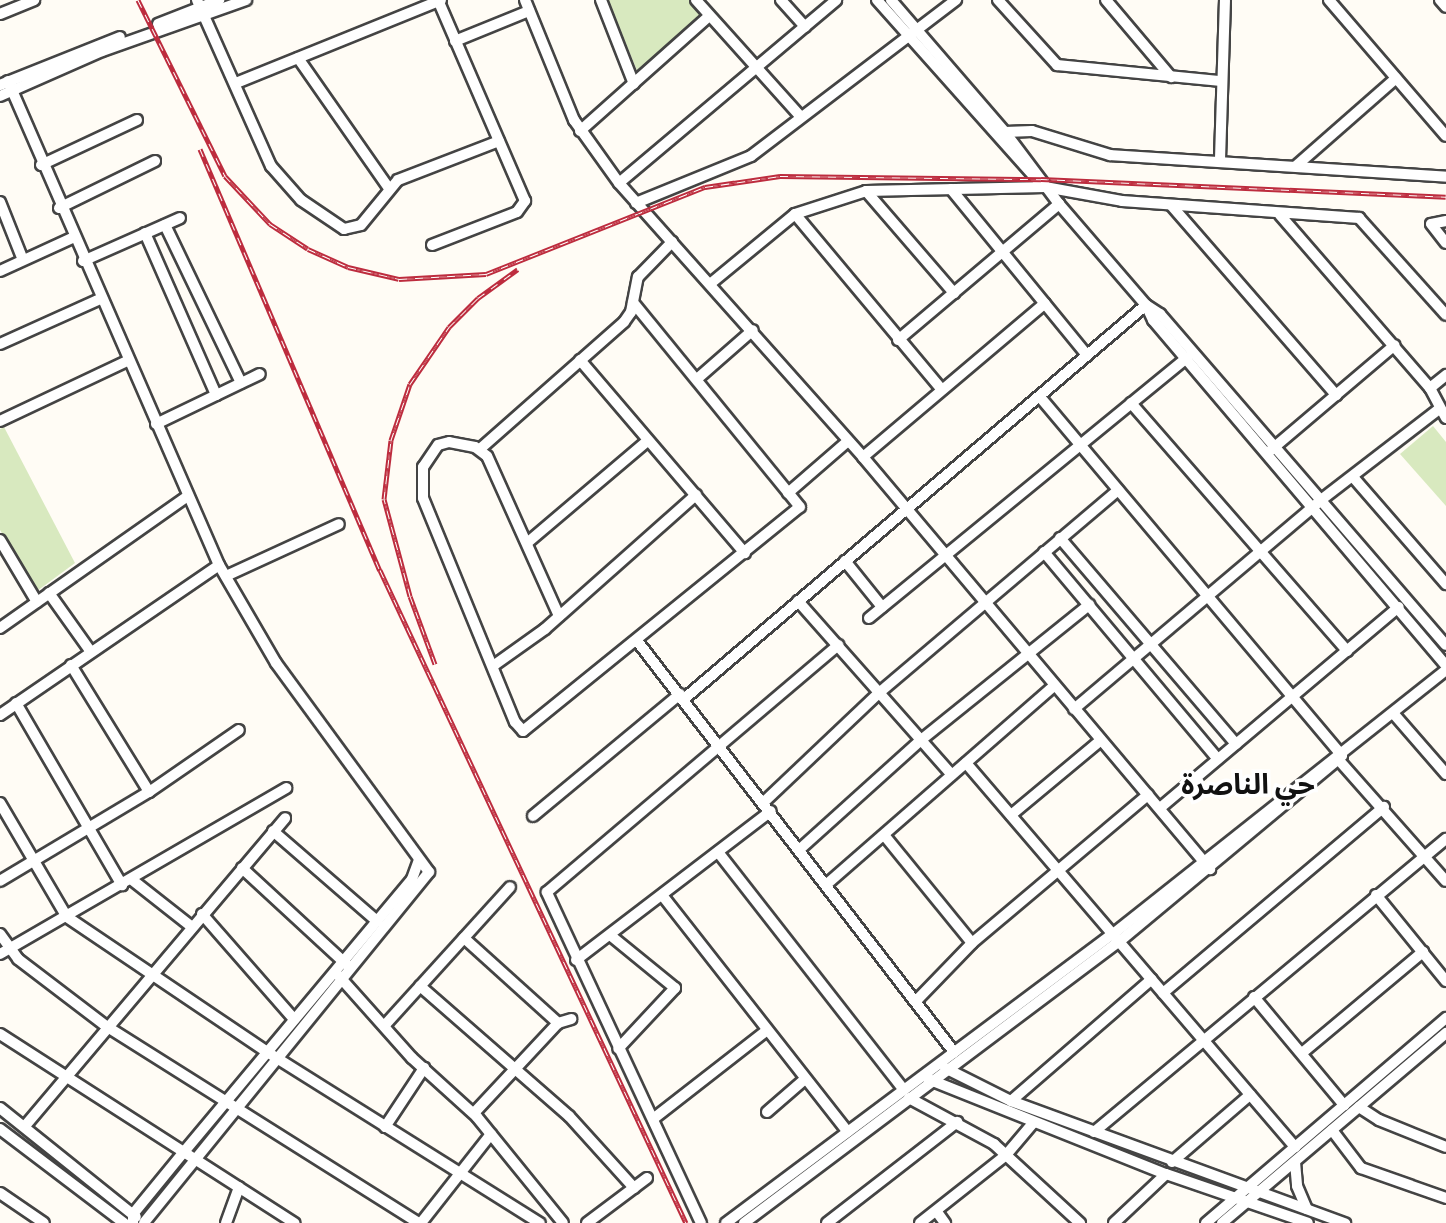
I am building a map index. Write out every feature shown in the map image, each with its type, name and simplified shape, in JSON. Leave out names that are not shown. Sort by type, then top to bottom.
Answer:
[{"type":"street","points":[[0,14],[34,0]]},
{"type":"street","points":[[0,96],[6,85],[102,51],[219,0]]},
{"type":"street","points":[[202,8],[246,0]]},
{"type":"street","points":[[236,83],[439,0],[525,201],[523,208],[432,245]]},
{"type":"street","points":[[525,0],[580,131],[619,183],[753,330],[863,457],[1054,687],[1208,866]]},
{"type":"street","points":[[601,0],[634,84]]},
{"type":"street","points":[[696,0],[755,69],[800,116]]},
{"type":"street","points":[[781,0],[804,27]]},
{"type":"street","points":[[619,183],[836,0]]},
{"type":"street","points":[[877,0],[1023,169],[1045,187]]},
{"type":"street","points":[[891,0],[1005,132],[1059,204],[1146,304],[1160,314],[1272,450],[1446,645]]},
{"type":"street","points":[[636,203],[739,163],[906,34],[918,32],[956,0]]},
{"type":"street","points":[[998,0],[1057,65],[1221,81]]},
{"type":"street","points":[[1106,0],[1171,77]]},
{"type":"street","points":[[1220,159],[1225,0]]},
{"type":"street","points":[[1329,0],[1446,136]]},
{"type":"street","points":[[1440,0],[1446,7]]},
{"type":"street","points":[[202,8],[236,83],[265,157],[301,200],[351,229],[363,222],[388,187],[499,141]]},
{"type":"street","points":[[455,41],[529,11]]},
{"type":"street","points":[[580,131],[709,16]]},
{"type":"street","points":[[298,58],[388,187]]},
{"type":"street","points":[[1296,166],[1396,78]]},
{"type":"street","points":[[0,1108],[25,1126],[133,1219],[142,1223],[278,1058],[338,976],[429,872],[276,663],[219,565],[6,85]]},
{"type":"street","points":[[41,165],[137,120]]},
{"type":"street","points":[[1005,132],[1032,131],[1110,155],[1220,159],[1296,166],[1320,172],[1446,177]]},
{"type":"street","points":[[59,208],[155,161]]},
{"type":"street","points":[[710,284],[795,214],[866,191],[1045,187],[1171,205],[1280,215],[1359,218],[1446,315]]},
{"type":"street","points":[[951,189],[1087,355]]},
{"type":"street","points":[[866,191],[954,293]]},
{"type":"street","points":[[0,202],[23,260]]},
{"type":"street","points":[[898,340],[1059,204]]},
{"type":"street","points":[[1171,205],[1336,395]]},
{"type":"street","points":[[795,214],[942,390]]},
{"type":"street","points":[[1280,215],[1395,345],[1430,388],[1446,418]]},
{"type":"street","points":[[83,261],[180,218]]},
{"type":"street","points":[[1446,221],[1431,224],[1446,243]]},
{"type":"street","points":[[165,225],[241,383]]},
{"type":"street","points":[[145,233],[216,395]]},
{"type":"street","points":[[0,271],[72,237]]},
{"type":"street","points":[[480,449],[624,322],[633,302],[638,277],[671,242]]},
{"type":"street","points":[[0,344],[100,299]]},
{"type":"street","points":[[480,449],[449,442],[438,445],[425,461],[422,491],[515,722],[527,731],[800,507],[633,302]]},
{"type":"street","points":[[863,457],[1045,303]]},
{"type":"street","points":[[533,816],[799,601],[1146,304]]},
{"type":"street","points":[[1146,304],[1150,317],[1272,450]]},
{"type":"street","points":[[697,379],[753,330]]},
{"type":"street","points":[[1272,450],[1395,345]]},
{"type":"street","points":[[869,618],[1187,358]]},
{"type":"street","points":[[580,360],[646,442],[745,553]]},
{"type":"street","points":[[0,421],[127,361]]},
{"type":"street","points":[[156,424],[260,374]]},
{"type":"street","points":[[1430,388],[1446,374]]},
{"type":"street","points":[[1040,397],[1292,697],[1339,757],[1446,881]]},
{"type":"street","points":[[1131,403],[1347,651]]},
{"type":"street","points":[[1074,709],[1318,503],[1439,409]]},
{"type":"street","points":[[789,493],[848,441]]},
{"type":"street","points":[[527,544],[646,442]]},
{"type":"street","points":[[480,449],[527,544],[558,616]]},
{"type":"street","points":[[1353,477],[1446,584]]},
{"type":"street","points":[[764,802],[880,692],[1118,490]]},
{"type":"street","points":[[493,666],[558,616],[696,495]]},
{"type":"street","points":[[0,628],[188,496]]},
{"type":"street","points":[[726,1223],[848,1132],[906,1093],[947,1070],[1208,866],[1446,667],[1318,503]]},
{"type":"street","points":[[226,576],[339,524]]},
{"type":"street","points":[[1060,538],[1236,744]]},
{"type":"street","points":[[0,540],[37,602]]},
{"type":"street","points":[[1044,552],[1219,759]]},
{"type":"street","points":[[845,561],[882,607]]},
{"type":"street","points":[[0,715],[219,565]]},
{"type":"street","points":[[50,593],[91,652]]},
{"type":"street","points":[[799,601],[952,775]]},
{"type":"street","points":[[800,849],[921,740],[1026,652],[1088,605]]},
{"type":"street","points":[[1160,808],[1399,607]]},
{"type":"street","points":[[638,642],[771,811],[954,1052]]},
{"type":"street","points":[[701,1223],[576,960],[547,892],[838,645]]},
{"type":"street","points":[[71,666],[149,792]]},
{"type":"street","points":[[827,884],[1054,687]]},
{"type":"street","points":[[16,704],[90,828],[127,882],[192,927]]},
{"type":"street","points":[[1393,713],[1446,774]]},
{"type":"street","points":[[0,881],[149,792],[239,730]]},
{"type":"street","points":[[1011,815],[1101,740]]},
{"type":"street","points":[[966,763],[1295,1147]]},
{"type":"street","points":[[4,952],[286,788]]},
{"type":"street","points":[[916,1000],[971,943],[1148,795]]},
{"type":"street","points":[[0,803],[67,916],[267,1052],[540,1223]]},
{"type":"street","points":[[1163,993],[1384,807]]},
{"type":"street","points":[[576,960],[771,811]]},
{"type":"street","points":[[25,1126],[106,1026],[285,818]]},
{"type":"street","points":[[273,831],[377,921]]},
{"type":"street","points":[[884,835],[971,943]]},
{"type":"street","points":[[1094,1132],[1446,839]]},
{"type":"street","points":[[718,852],[906,1093],[957,1122],[1006,1155],[1080,1223]]},
{"type":"street","points":[[347,965],[377,921],[412,879],[419,860]]},
{"type":"street","points":[[242,868],[347,965]]},
{"type":"street","points":[[385,1025],[510,887]]},
{"type":"street","points":[[662,895],[766,1031],[848,1132]]},
{"type":"street","points":[[1376,895],[1446,981]]},
{"type":"street","points":[[202,915],[294,1019]]},
{"type":"street","points":[[0,934],[4,952],[106,1026],[420,1223],[491,1134]]},
{"type":"street","points":[[610,935],[674,988],[618,1049]]},
{"type":"street","points":[[464,938],[558,1023]]},
{"type":"street","points":[[744,1223],[906,1093],[921,1077],[1116,938]]},
{"type":"street","points":[[1302,1053],[1423,952]]},
{"type":"street","points":[[133,1219],[183,1153],[294,1019],[338,976]]},
{"type":"street","points":[[338,976],[424,1069],[474,1113],[563,1223]]},
{"type":"street","points":[[1011,1101],[1152,979]]},
{"type":"street","points":[[420,986],[569,1116],[634,1188]]},
{"type":"street","points":[[1254,997],[1345,1105]]},
{"type":"street","points":[[1206,1223],[1446,1018]]},
{"type":"street","points":[[474,1113],[558,1023],[571,1019]]},
{"type":"street","points":[[653,1119],[766,1031]]},
{"type":"street","points":[[1222,1223],[1446,1033]]},
{"type":"street","points":[[0,1034],[294,1223]]},
{"type":"street","points":[[937,1065],[1011,1101],[1345,1223]]},
{"type":"street","points":[[385,1127],[424,1069]]},
{"type":"street","points":[[921,1077],[1033,1124],[1308,1223]]},
{"type":"street","points":[[766,1112],[805,1079]]},
{"type":"street","points":[[1172,1162],[1250,1095]]},
{"type":"street","points":[[1359,1107],[1379,1120],[1441,1145],[1446,1133]]},
{"type":"street","points":[[827,1223],[957,1122]]},
{"type":"street","points":[[920,1223],[1006,1155],[1033,1124]]},
{"type":"street","points":[[1332,1130],[1361,1168],[1446,1198]]},
{"type":"street","points":[[1,1132],[124,1223]]},
{"type":"street","points":[[1295,1162],[1297,1186],[1307,1209]]},
{"type":"street","points":[[1114,1223],[1166,1174]]},
{"type":"street","points":[[587,1223],[647,1178]]},
{"type":"street","points":[[226,1223],[239,1187]]},
{"type":"street","points":[[0,1193],[44,1223]]},
{"type":"street","points":[[937,1212],[945,1223]]},
{"type":"green space","points":[[608,0],[689,0],[702,16],[638,73]]},
{"type":"green space","points":[[1433,426],[1446,442],[1446,506],[1400,454]]},
{"type":"green space","points":[[4,427],[75,563],[37,591],[0,530],[0,429]]},
{"type":"railway","points":[[138,0],[225,176],[270,224],[308,249],[348,267],[399,279],[486,274],[705,187],[780,176],[1041,179],[1446,197]]},
{"type":"railway","points":[[200,149],[380,570],[686,1223]]},
{"type":"railway","points":[[435,664],[410,596],[384,499],[391,440],[410,384],[449,327],[478,298],[518,269]]},
{"type":"district","name":"حي الناصرة","points":[[1248,784]]}]
